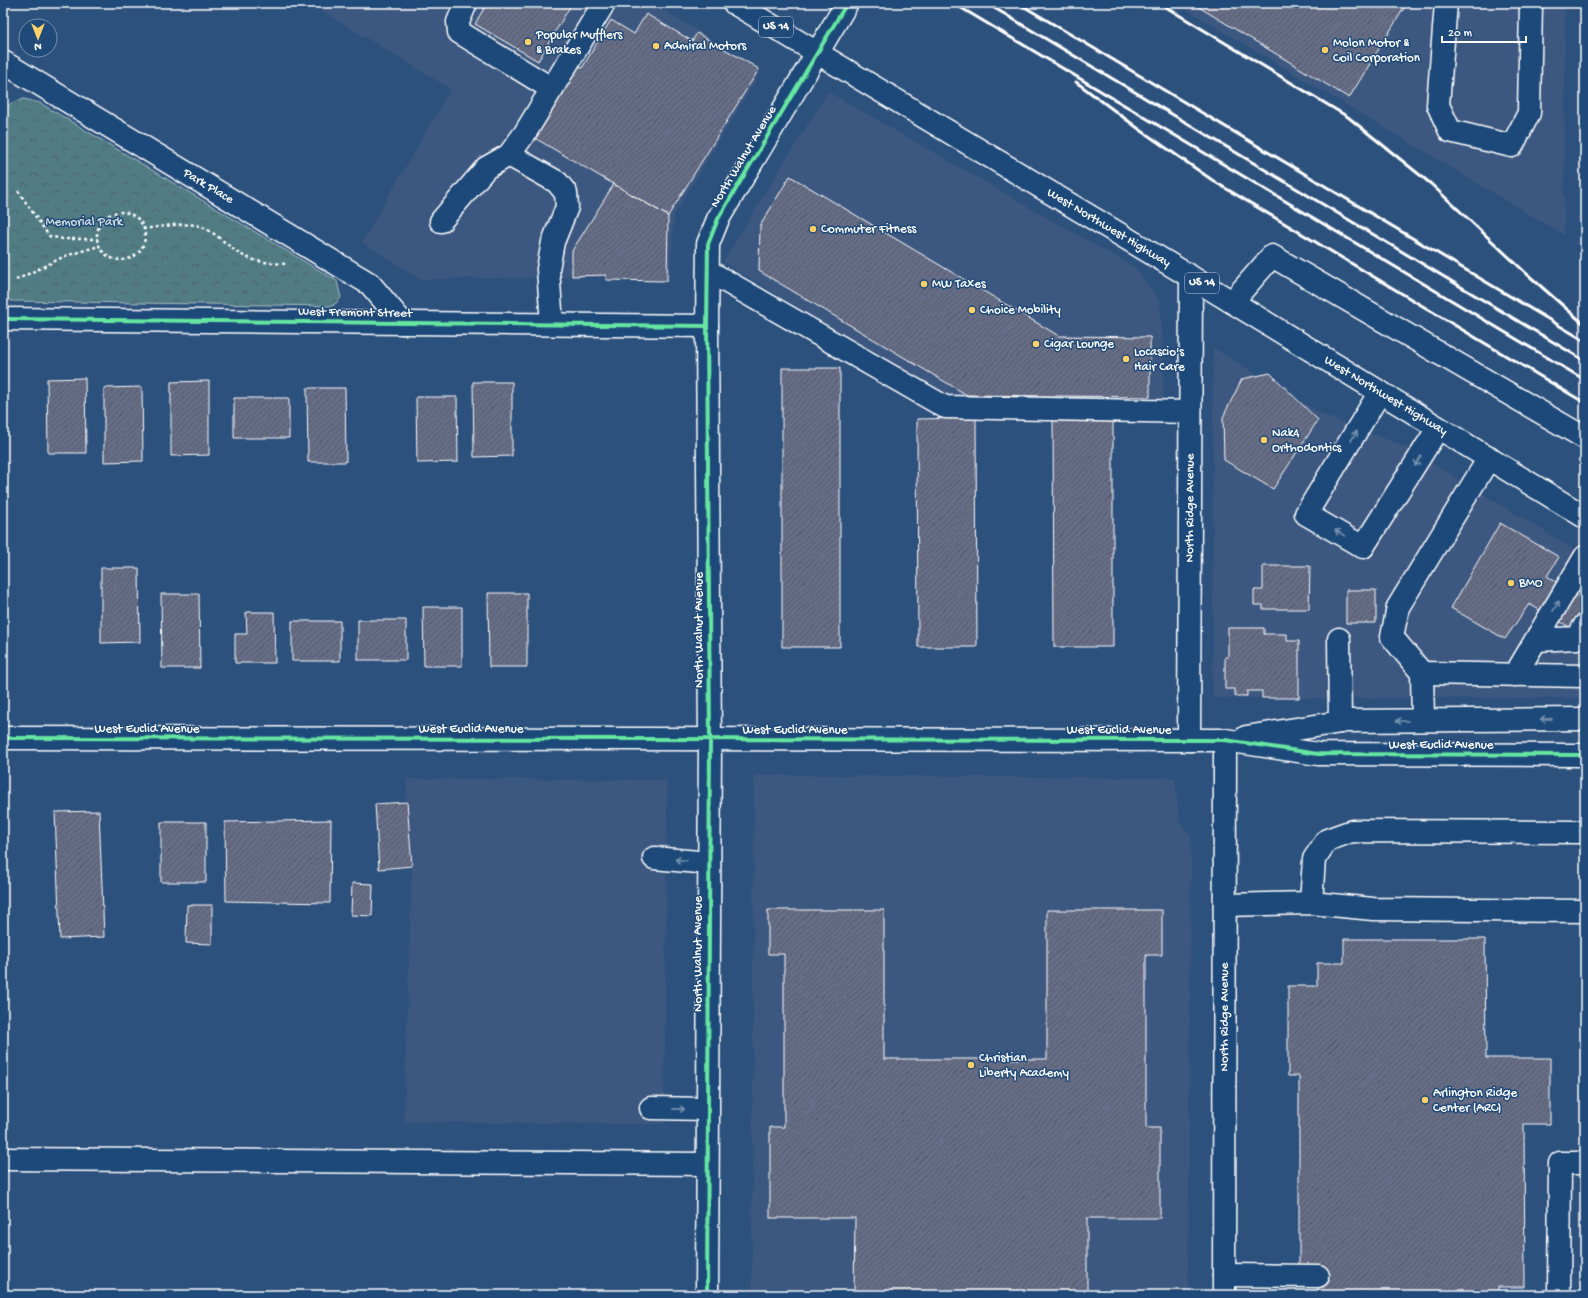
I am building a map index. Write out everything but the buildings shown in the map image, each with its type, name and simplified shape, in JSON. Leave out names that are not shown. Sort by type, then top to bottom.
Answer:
[{"type":"street","points":[[466,3],[458,22],[459,32],[552,89]]},
{"type":"street","points":[[441,221],[486,168],[509,155],[525,133],[604,3]]},
{"type":"street","name":"West Northwest Highway","points":[[734,3],[1191,277],[1585,517]]},
{"type":"street","name":"North Walnut Avenue","points":[[707,1295],[710,740],[707,326],[708,244],[718,219],[847,3]]},
{"type":"street","points":[[1446,3],[1438,105],[1450,131],[1512,146],[1530,113],[1531,3]]},
{"type":"street","name":"Park Place","points":[[3,62],[370,284],[403,323]]},
{"type":"street","points":[[509,155],[557,182],[566,193],[567,207],[553,242],[548,269],[552,324]]},
{"type":"street","points":[[1232,302],[1272,256],[1585,438]]},
{"type":"street","points":[[708,271],[945,407],[1190,412]]},
{"type":"street","name":"North Ridge Avenue","points":[[1189,740],[1191,277]]},
{"type":"street","name":"West Fremont Street","points":[[3,319],[707,326]]},
{"type":"street","points":[[1380,392],[1306,514],[1363,548],[1438,428]]},
{"type":"street","points":[[1423,720],[1422,674],[1392,637],[1398,608],[1489,458]]},
{"type":"street","points":[[1515,675],[1584,564]]},
{"type":"street","points":[[1536,640],[1577,638],[1585,625]]},
{"type":"street","points":[[1339,639],[1340,722]]},
{"type":"street","points":[[1422,674],[1583,676]]},
{"type":"street","name":"West Euclid Avenue","points":[[1225,740],[1340,722],[1585,719]]},
{"type":"street","name":"West Euclid Avenue","points":[[3,738],[1225,740],[1318,754],[1585,755]]},
{"type":"street","name":"North Ridge Avenue","points":[[1224,1285],[1225,740]]},
{"type":"street","points":[[1311,903],[1314,859],[1327,840],[1352,831],[1585,832]]},
{"type":"street","points":[[654,858],[709,863]]},
{"type":"street","points":[[1225,905],[1311,903],[1373,909],[1585,911]]},
{"type":"street","points":[[651,1108],[707,1109]]},
{"type":"street","points":[[3,1159],[707,1164]]},
{"type":"street","points":[[1559,1295],[1560,1163],[1585,1163]]},
{"type":"street","points":[[1224,1285],[1318,1276]]},
{"type":"path","points":[[18,191],[49,236],[63,239],[97,239]]},
{"type":"path","points":[[120,213],[134,217],[140,222],[143,229],[143,245],[139,252],[125,260],[117,260],[103,253],[97,239],[100,224],[112,214],[120,213]]},
{"type":"path","points":[[143,229],[175,225],[197,225],[218,236],[236,252],[255,261],[290,265]]},
{"type":"path","points":[[16,280],[65,256],[99,246]]},
{"type":"shaded area","points":[[309,3],[651,3],[762,70],[674,215],[670,276],[420,279],[362,242],[451,89]]},
{"type":"shaded area","points":[[1176,3],[1565,3],[1564,235]]},
{"type":"shaded area","points":[[828,92],[1135,268],[1160,302],[1164,402],[953,400],[723,262]]},
{"type":"shaded area","points":[[1213,348],[1323,415],[1405,447],[1585,556],[1585,698],[1213,698]]},
{"type":"shaded area","name":"Christian Liberty Academy","points":[[754,775],[1175,778],[1179,822],[1191,836],[1188,1295],[752,1295]]},
{"type":"shaded area","points":[[407,779],[667,780],[664,1124],[404,1122],[412,866],[407,802]]},
{"type":"green space","name":"Memorial Park","points":[[24,99],[40,103],[337,281],[341,298],[333,306],[11,301],[3,295],[3,113],[11,103]]},
{"type":"railway","points":[[953,3],[1585,380]]},
{"type":"railway","points":[[986,3],[1585,361]]},
{"type":"railway","points":[[1018,3],[1585,341]]},
{"type":"railway","points":[[1159,3],[1348,117],[1431,184],[1527,274],[1585,325]]},
{"type":"railway","points":[[1076,82],[1139,129],[1215,182],[1585,403]]},
{"type":"cycle path","points":[[707,1295],[710,740],[707,326],[708,244],[718,219],[847,3]]},
{"type":"cycle path","points":[[3,319],[707,326]]},
{"type":"cycle path","points":[[3,738],[1225,740],[1318,754],[1585,755]]},
{"type":"place","name":"Popular Mufflers & Brakes","points":[[528,42]]},
{"type":"place","name":"Admiral Motors","points":[[656,46]]},
{"type":"place","name":"Molon Motor & Coil Corporation","points":[[1325,50]]},
{"type":"place","name":"Commuter Fitness","points":[[813,229]]},
{"type":"place","name":"MW Taxes","points":[[924,284]]},
{"type":"place","name":"Choice Mobility","points":[[972,310]]},
{"type":"place","name":"Cigar Lounge","points":[[1036,344]]},
{"type":"place","name":"Locascio's Hair Care","points":[[1126,359]]},
{"type":"place","name":"Nak4 Orthodontics","points":[[1264,440]]},
{"type":"place","name":"BMO","points":[[1511,583]]},
{"type":"place","name":"Christian Liberty Academy","points":[[971,1065]]},
{"type":"place","name":"Arlington Ridge Center (ARC)","points":[[1425,1100]]}]
